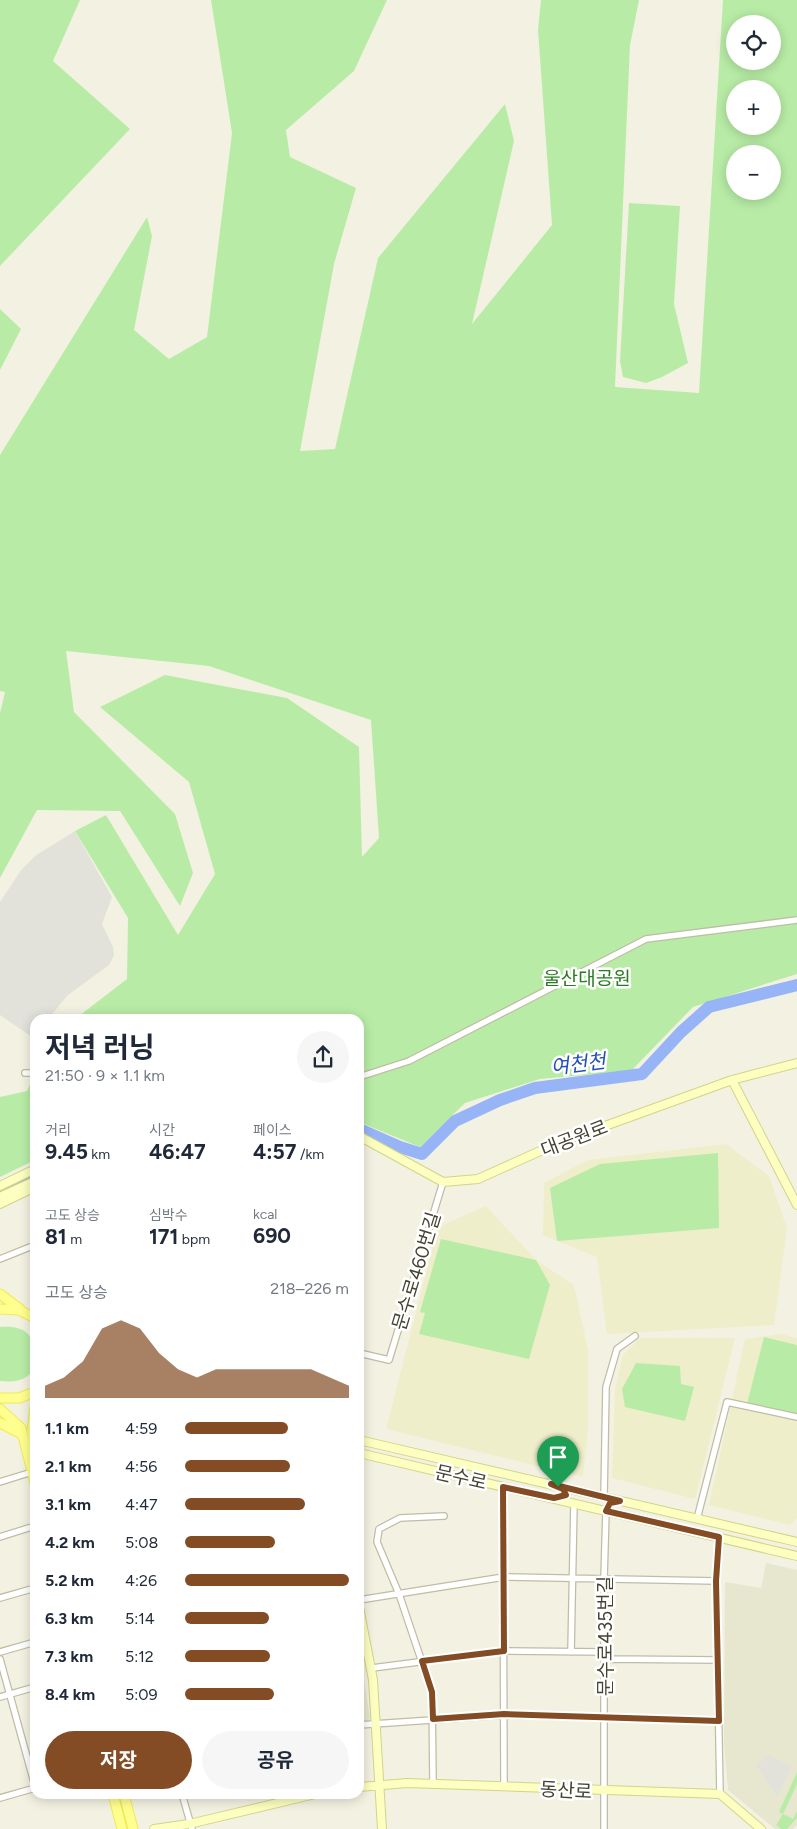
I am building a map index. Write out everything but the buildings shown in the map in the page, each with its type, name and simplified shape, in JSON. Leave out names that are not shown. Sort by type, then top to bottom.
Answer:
[{"type":"main road","points":[[0,1294],[30,1314]]},
{"type":"main road","points":[[0,1309],[30,1315]]},
{"type":"main road","points":[[0,1398],[30,1393]]},
{"type":"main road","points":[[0,1409],[16,1423],[30,1431]]},
{"type":"main road","points":[[0,1423],[30,1431]]},
{"type":"main road","points":[[114,1799],[122,1829]]},
{"type":"main road","points":[[125,1799],[133,1829]]},
{"type":"street","points":[[364,1075],[409,1061],[646,939],[797,920]]},
{"type":"street","name":"대공원로","points":[[443,1182],[478,1179],[558,1143],[732,1080],[797,1063]]},
{"type":"street","points":[[25,1073],[30,1073]]},
{"type":"street","points":[[732,1080],[797,1205]]},
{"type":"street","points":[[364,1142],[443,1182]]},
{"type":"street","points":[[0,1184],[30,1170]]},
{"type":"street","name":"문수로460번길","points":[[364,1354],[389,1360],[443,1182]]},
{"type":"street","points":[[0,1197],[30,1183]]},
{"type":"street","points":[[0,1204],[30,1189]]},
{"type":"street","points":[[0,1259],[30,1247]]},
{"type":"street","points":[[604,1497],[606,1387],[617,1348],[634,1336]]},
{"type":"street","points":[[697,1518],[727,1402],[797,1417]]},
{"type":"street","name":"문수로","points":[[364,1441],[797,1542]]},
{"type":"street","points":[[385,1459],[373,1455],[370,1449],[374,1445],[388,1446]]},
{"type":"street","name":"문수로","points":[[364,1454],[797,1556]]},
{"type":"street","points":[[0,1482],[30,1473]]},
{"type":"street","points":[[548,1497],[559,1498],[566,1495],[563,1489],[551,1484]]},
{"type":"street","points":[[503,1487],[504,1787]]},
{"type":"street","points":[[606,1511],[610,1503],[620,1501]]},
{"type":"street","points":[[571,1652],[574,1503]]},
{"type":"street","name":"문수로435번길","points":[[604,1829],[604,1579],[606,1511]]},
{"type":"street","points":[[433,1784],[432,1692],[399,1594],[378,1542],[379,1529],[400,1518],[444,1516]]},
{"type":"street","points":[[0,1537],[30,1528]]},
{"type":"street","points":[[719,1537],[716,1581],[720,1794],[761,1829]]},
{"type":"street","points":[[769,1549],[797,1561]]},
{"type":"street","points":[[364,1599],[504,1577],[716,1581]]},
{"type":"street","points":[[0,1598],[30,1589]]},
{"type":"street","points":[[364,1630],[372,1668],[382,1829]]},
{"type":"street","points":[[0,1652],[30,1643]]},
{"type":"street","points":[[372,1668],[504,1651],[571,1652],[605,1656],[718,1660]]},
{"type":"street","points":[[0,1659],[30,1768]]},
{"type":"street","points":[[0,1697],[30,1688]]},
{"type":"street","points":[[364,1725],[504,1714],[719,1721]]},
{"type":"street","name":"동산로","points":[[364,1787],[379,1785],[433,1784],[720,1794]]},
{"type":"street","points":[[0,1798],[30,1789]]},
{"type":"street","points":[[183,1799],[190,1826]]},
{"type":"street","points":[[154,1829],[190,1826],[295,1799]]},
{"type":"shaded area","points":[[75,831],[112,897],[102,924],[113,947],[114,955],[109,965],[68,995],[52,1014],[30,1014],[30,1036],[0,1015],[0,902],[21,870],[35,856]]},
{"type":"shaded area","points":[[726,1144],[769,1176],[787,1228],[774,1325],[607,1334],[597,1257],[543,1235],[544,1183],[588,1160]]},
{"type":"shaded area","points":[[486,1206],[536,1260],[574,1285],[588,1350],[588,1428],[583,1477],[386,1429],[438,1227]]},
{"type":"shaded area","points":[[781,1334],[797,1338],[797,1518],[790,1525],[709,1505],[745,1339]]},
{"type":"shaded area","points":[[640,1338],[735,1338],[695,1499],[612,1478],[615,1389],[623,1355]]},
{"type":"shaded area","points":[[766,1563],[797,1570],[797,1825],[793,1829],[775,1829],[728,1790],[724,1744],[725,1582],[761,1588]]},
{"type":"shaded area","points":[[364,1680],[370,1718],[367,1722],[364,1722]]},
{"type":"shaded area","points":[[768,1755],[792,1767],[777,1797],[756,1765]]},
{"type":"green space","points":[[0,0],[80,0],[53,61],[130,129],[0,266]]},
{"type":"green space","name":"울산대공원","points":[[211,0],[387,0],[354,71],[286,130],[290,157],[356,188],[334,264],[300,451],[335,449],[378,258],[505,104],[514,141],[472,324],[552,225],[538,30],[541,0],[639,0],[630,45],[615,387],[699,393],[723,0],[797,0],[797,974],[693,1007],[631,1071],[540,1079],[465,1103],[420,1147],[364,1124],[364,1014],[82,1014],[127,979],[128,918],[75,831],[106,815],[178,935],[215,874],[189,782],[100,707],[165,675],[287,698],[359,747],[362,857],[379,838],[371,720],[209,666],[66,651],[74,712],[175,814],[193,873],[180,906],[120,811],[37,810],[0,878],[0,713],[5,692],[0,691],[0,455],[147,217],[152,236],[134,330],[169,359],[207,337],[232,133]]},
{"type":"green space","points":[[629,203],[680,206],[674,304],[688,363],[646,383],[623,377],[620,361]]},
{"type":"green space","points":[[0,309],[21,329],[0,370]]},
{"type":"green space","points":[[30,1084],[30,1162],[0,1177],[0,1097],[27,1091]]},
{"type":"green space","points":[[718,1153],[719,1228],[557,1241],[550,1188],[600,1164]]},
{"type":"green space","points":[[441,1239],[536,1260],[550,1285],[529,1359],[419,1334],[425,1313],[420,1312]]},
{"type":"green space","points":[[0,1327],[21,1329],[30,1336],[30,1373],[19,1380],[0,1381]]},
{"type":"green space","points":[[764,1337],[797,1345],[797,1415],[747,1404]]},
{"type":"green space","points":[[636,1363],[680,1366],[681,1384],[694,1387],[685,1421],[625,1407],[622,1389]]},
{"type":"green space","points":[[797,1772],[797,1784],[783,1814],[779,1812]]},
{"type":"green space","points":[[797,1811],[797,1818],[787,1829],[781,1829],[776,1825],[783,1814],[793,1819]]},
{"type":"waterway","name":"여천천","points":[[364,1131],[400,1147],[422,1154],[455,1121],[500,1100],[535,1088],[642,1074],[681,1032],[709,1007],[797,985]]},
{"type":"waterway","name":"여천천","points":[[0,1190],[30,1176]]},
{"type":"route","points":[[551,1484],[620,1501],[610,1503],[606,1511],[719,1537],[716,1581],[719,1721],[504,1714],[433,1719],[432,1692],[422,1661],[504,1651],[503,1487],[554,1498],[566,1495],[563,1489],[558,1487],[551,1484]]}]
